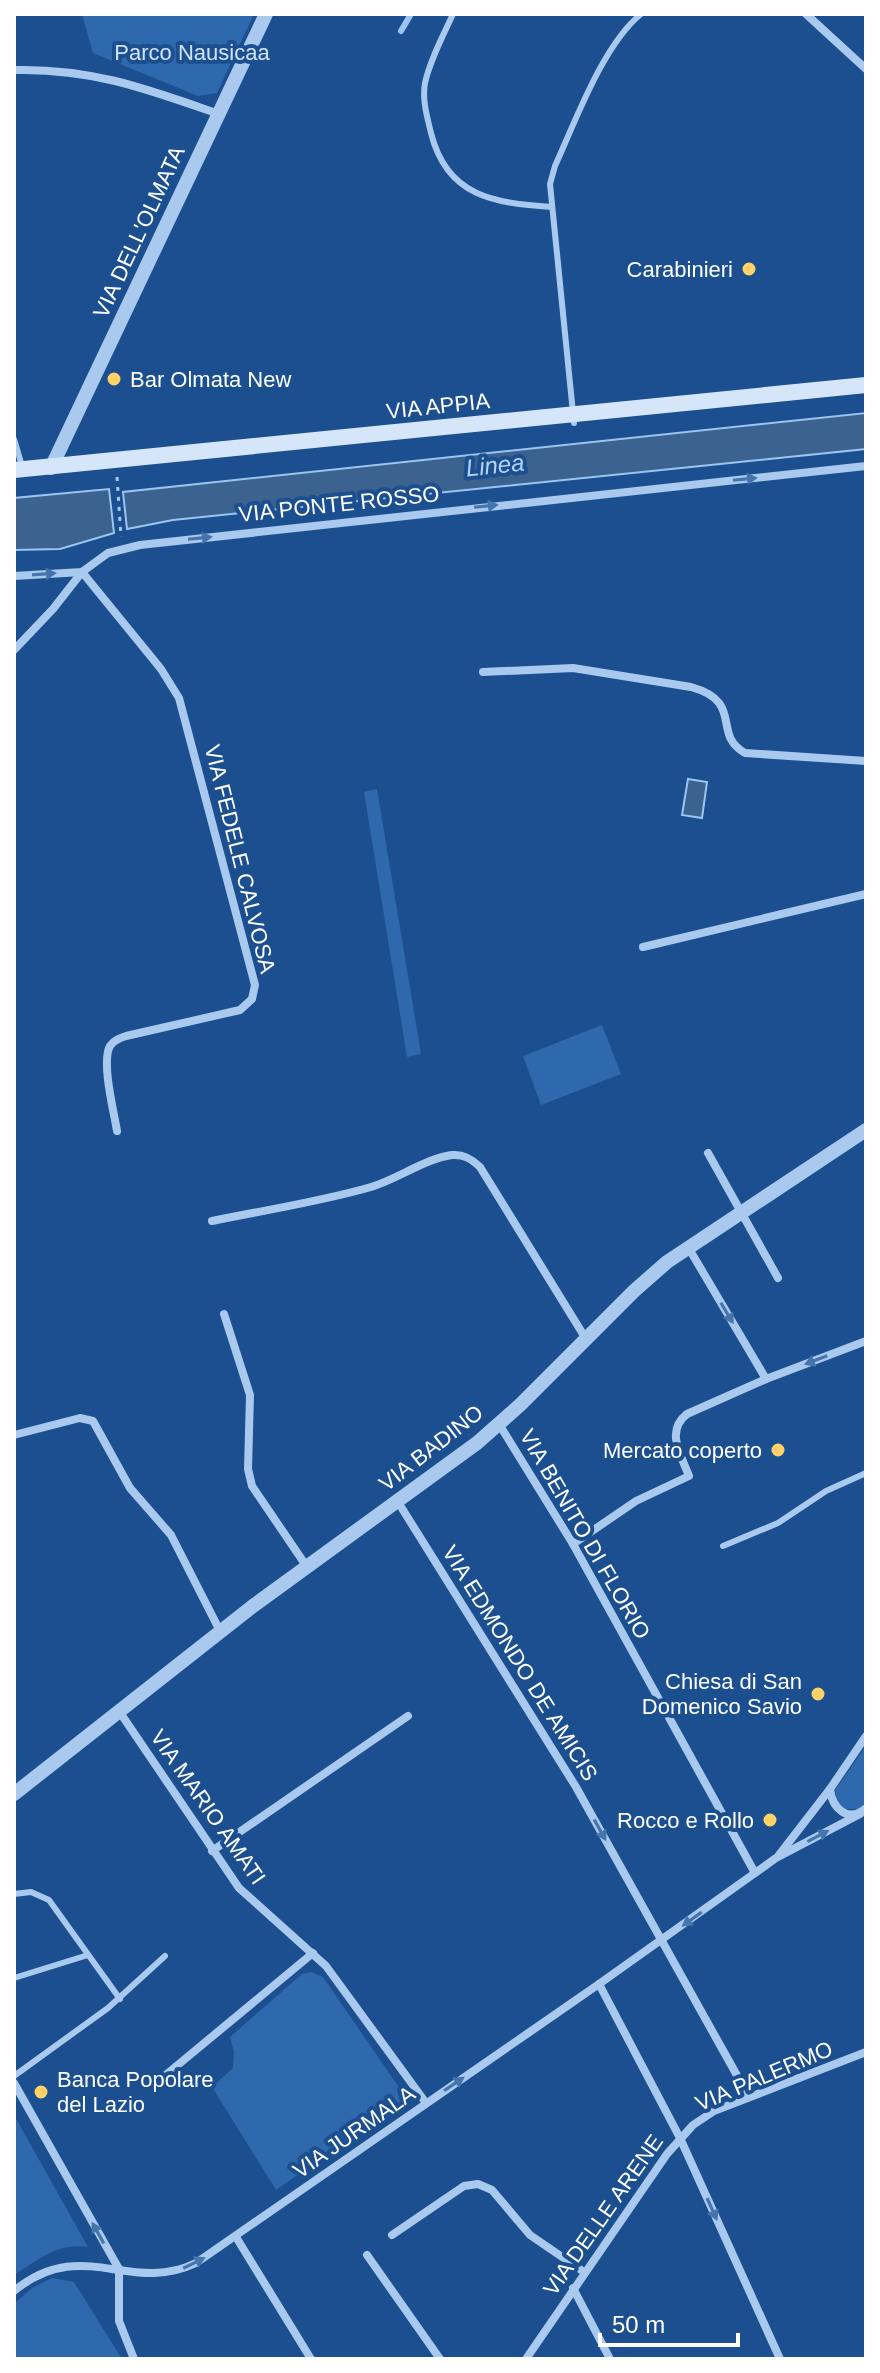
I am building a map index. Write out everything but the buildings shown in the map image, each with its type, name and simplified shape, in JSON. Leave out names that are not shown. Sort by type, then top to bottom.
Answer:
[{"type":"main road","name":"VIA APPIA","points":[[19,470],[573,419],[866,385]]},
{"type":"street","name":"VIA DELL'OLMATA","points":[[51,468],[266,14]]},
{"type":"street","points":[[806,14],[866,69]]},
{"type":"street","points":[[14,70],[65,71],[111,78],[219,114]]},
{"type":"street","name":"VIA PONTE ROSSO","points":[[14,576],[78,572],[108,553],[123,549],[432,512],[866,466]]},
{"type":"street","points":[[14,650],[53,609],[78,572]]},
{"type":"street","name":"VIA FEDELE CALVOSA","points":[[78,572],[161,669],[179,698],[255,985],[252,999],[240,1010],[126,1036],[111,1045],[107,1062],[117,1131]]},
{"type":"street","points":[[483,672],[573,668],[691,687],[708,693],[719,702],[726,715],[732,743],[745,753],[866,761]]},
{"type":"street","points":[[643,947],[866,894]]},
{"type":"street","name":"VIA BADINO","points":[[14,1794],[220,1631],[398,1502],[499,1424],[641,1284],[688,1247],[866,1130]]},
{"type":"street","points":[[708,1153],[778,1278]]},
{"type":"street","points":[[212,1221],[355,1191],[397,1178],[437,1159],[455,1155],[468,1157],[480,1167],[586,1339]]},
{"type":"street","points":[[688,1247],[766,1379]]},
{"type":"street","points":[[224,1314],[250,1395],[248,1469],[252,1486],[307,1568]]},
{"type":"street","points":[[573,1544],[636,1501],[689,1476],[675,1433],[682,1418],[766,1379],[866,1341]]},
{"type":"street","points":[[14,1435],[80,1418],[93,1421],[130,1488],[171,1535],[220,1631]]},
{"type":"street","name":"VIA BENITO DI FLORIO","points":[[499,1424],[573,1544],[755,1873]]},
{"type":"street","name":"VIA EDMONDO DE AMICIS","points":[[398,1502],[542,1729],[749,2097]]},
{"type":"street","name":"VIA MARIO AMATI","points":[[118,1711],[239,1888],[313,1953],[339,1981],[426,2103]]},
{"type":"street","points":[[212,1851],[408,1716]]},
{"type":"street","points":[[776,1858],[865,1739]]},
{"type":"street","points":[[830,1789],[832,1802],[840,1812],[864,1811]]},
{"type":"street","points":[[599,1984],[776,1858],[864,1811]]},
{"type":"street","points":[[156,2083],[313,1953]]},
{"type":"street","name":"VIA JURMALA","points":[[14,2291],[41,2274],[67,2265],[86,2264],[155,2275],[174,2272],[196,2263],[599,1984]]},
{"type":"street","name":"VIA DELLE ARENE","points":[[526,2359],[680,2138],[599,1984]]},
{"type":"street","name":"VIA PALERMO","points":[[680,2138],[705,2116],[866,2052]]},
{"type":"street","points":[[14,2083],[119,2269],[119,2321],[134,2359]]},
{"type":"street","points":[[680,2138],[780,2359]]},
{"type":"street","points":[[392,2235],[458,2189],[478,2184],[492,2190],[523,2229],[539,2243],[584,2272]]},
{"type":"street","points":[[236,2237],[311,2359]]},
{"type":"street","points":[[367,2255],[440,2359]]},
{"type":"street","points":[[573,2288],[610,2359]]},
{"type":"lane","points":[[453,14],[429,70],[424,90],[426,114],[440,161],[459,182],[477,194],[508,203],[552,207]]},
{"type":"lane","points":[[573,419],[550,184],[559,158],[611,48],[623,29],[641,14]]},
{"type":"lane","points":[[14,439],[19,470]]},
{"type":"lane","points":[[723,1546],[778,1523],[826,1491],[866,1473]]},
{"type":"lane","points":[[14,1894],[31,1892],[49,1900],[120,1999]]},
{"type":"lane","points":[[14,1978],[88,1955]]},
{"type":"lane","points":[[14,2076],[120,1999],[165,1956]]},
{"type":"path","points":[[116,461],[123,549]]},
{"type":"green space","name":"Parco Nausicaa","points":[[82,14],[254,14],[217,93],[198,96],[93,53]]},
{"type":"green space","points":[[377,789],[421,1054],[407,1057],[364,792]]},
{"type":"green space","points":[[602,1025],[621,1074],[541,1105],[523,1056]]},
{"type":"green space","points":[[866,1746],[866,1802],[858,1809],[845,1809],[836,1801],[835,1790]]},
{"type":"green space","points":[[311,1972],[323,1977],[407,2099],[276,2190],[212,2087],[233,2068],[234,2052],[230,2037],[302,1974]]},
{"type":"green space","points":[[14,2115],[88,2247],[58,2250],[14,2275]]},
{"type":"green space","points":[[52,2278],[74,2282],[122,2359],[14,2359],[14,2304],[32,2288]]},
{"type":"water","name":"Linea","points":[[866,413],[866,449],[173,520],[127,529],[123,492]]},
{"type":"water","points":[[109,489],[114,533],[60,549],[14,550],[14,498]]},
{"type":"water","points":[[688,779],[707,782],[702,818],[682,815]]},
{"type":"waterway","points":[[401,31],[411,14]]},
{"type":"place","name":"Carabinieri","points":[[749,269]]},
{"type":"place","name":"Bar Olmata New","points":[[114,379]]},
{"type":"place","name":"Mercato coperto","points":[[778,1450]]},
{"type":"place","name":"Chiesa di San Domenico Savio","points":[[818,1694]]},
{"type":"place","name":"Rocco e Rollo","points":[[770,1820]]},
{"type":"place","name":"Banca Popolare del Lazio","points":[[41,2092]]}]
